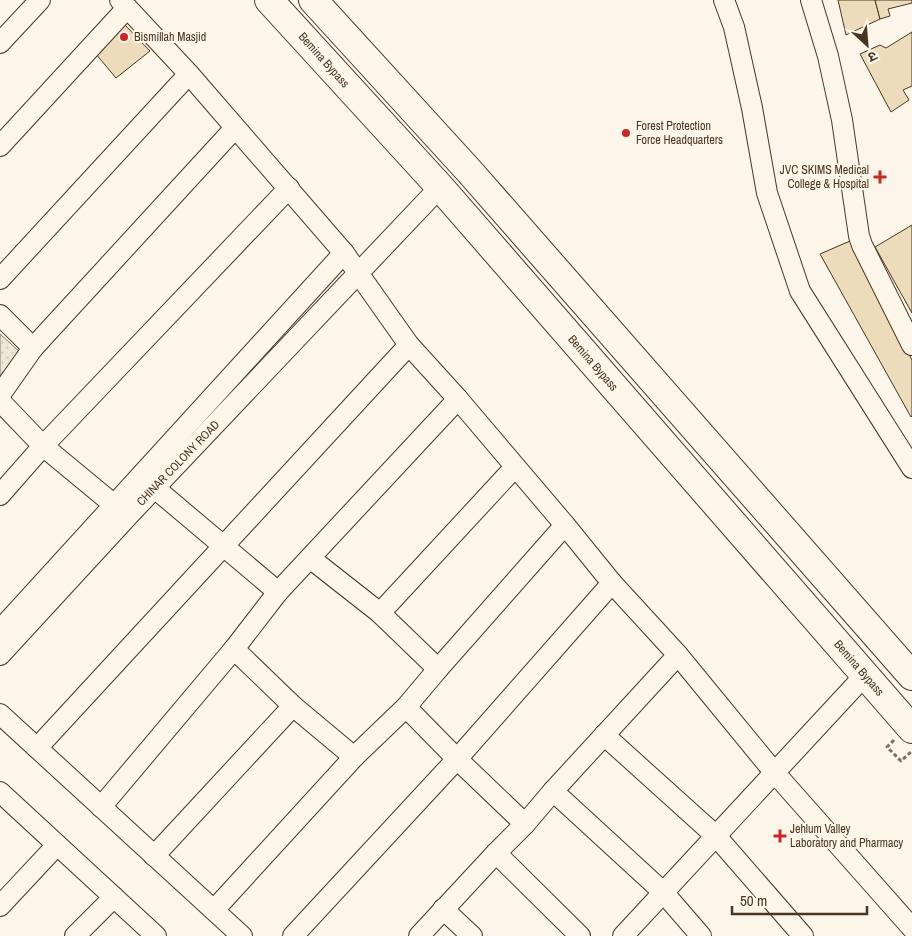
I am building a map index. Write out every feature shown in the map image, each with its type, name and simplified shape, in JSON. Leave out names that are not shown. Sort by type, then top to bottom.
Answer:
[{"type":"highway","name":"Bemina Bypass","points":[[269,0],[440,188],[912,729]]},
{"type":"highway","points":[[313,0],[470,172],[912,676]]},
{"type":"street","points":[[0,44],[40,0]]},
{"type":"street","points":[[724,0],[734,27],[752,108],[767,193],[800,291],[912,468]]},
{"type":"street","points":[[812,0],[828,56],[842,120],[860,236],[912,345]]},
{"type":"street","points":[[0,146],[124,4],[189,74],[344,252],[409,346],[458,399],[514,467],[565,524],[612,583],[678,655],[774,772],[912,928]]},
{"type":"street","points":[[0,279],[189,74]]},
{"type":"street","points":[[0,395],[33,348],[235,128]]},
{"type":"street","points":[[0,495],[44,446],[289,188]]},
{"type":"street","name":"CHINAR COLONY ROAD","points":[[147,482],[359,273],[440,188]]},
{"type":"street","name":"CHINAR COLONY ROAD","points":[[0,630],[147,482],[344,252]]},
{"type":"street","points":[[0,315],[33,348]]},
{"type":"street","points":[[38,748],[409,346]]},
{"type":"street","points":[[101,807],[234,649],[278,592],[458,399]]},
{"type":"street","points":[[0,401],[44,446],[121,510]]},
{"type":"street","points":[[380,613],[514,467]]},
{"type":"street","points":[[147,482],[278,592]]},
{"type":"street","name":"CHINAR COLONY ROAD","points":[[0,655],[121,510]]},
{"type":"street","points":[[214,910],[354,757],[406,707],[565,524]]},
{"type":"street","points":[[310,558],[380,613],[438,669]]},
{"type":"street","points":[[293,936],[457,759],[612,583]]},
{"type":"street","points":[[234,649],[293,706],[354,757]]},
{"type":"street","points":[[419,936],[525,824],[678,655]]},
{"type":"street","points":[[623,936],[865,675]]},
{"type":"street","points":[[154,856],[293,706]]},
{"type":"street","points":[[406,707],[525,824]]},
{"type":"street","points":[[0,714],[242,936]]},
{"type":"street","points":[[604,735],[716,836],[803,936]]},
{"type":"street","points":[[553,791],[663,892],[701,936]]},
{"type":"street","points":[[0,792],[114,897],[146,933]]},
{"type":"street","points":[[0,906],[57,845]]},
{"type":"street","points":[[496,853],[580,936]]},
{"type":"street","points":[[75,936],[114,897]]},
{"type":"street","points":[[443,909],[472,936]]},
{"type":"shaded area","points":[[0,334],[21,353],[0,377]]},
{"type":"building","points":[[838,0],[875,0],[880,19],[846,35]]},
{"type":"building","points":[[875,0],[912,0],[912,3],[888,9],[890,16],[880,19]]},
{"type":"building","name":"Bismillah Masjid","points":[[124,24],[150,51],[116,78],[95,53]]},
{"type":"building","points":[[912,32],[912,86],[903,90],[909,100],[891,112],[860,54],[880,45],[886,48]]},
{"type":"building","points":[[912,225],[912,313],[875,247]]},
{"type":"building","points":[[850,241],[912,360],[911,417],[820,254]]},
{"type":"place","name":"Bismillah Masjid","points":[[124,37]]},
{"type":"place","name":"Forest Protection Force Headquarters","points":[[626,133]]},
{"type":"place","name":"JVC SKIMS Medical College & Hospital","points":[[880,177]]},
{"type":"place","name":"Jehlum Valley Laboratory and Pharmacy","points":[[780,836]]}]
